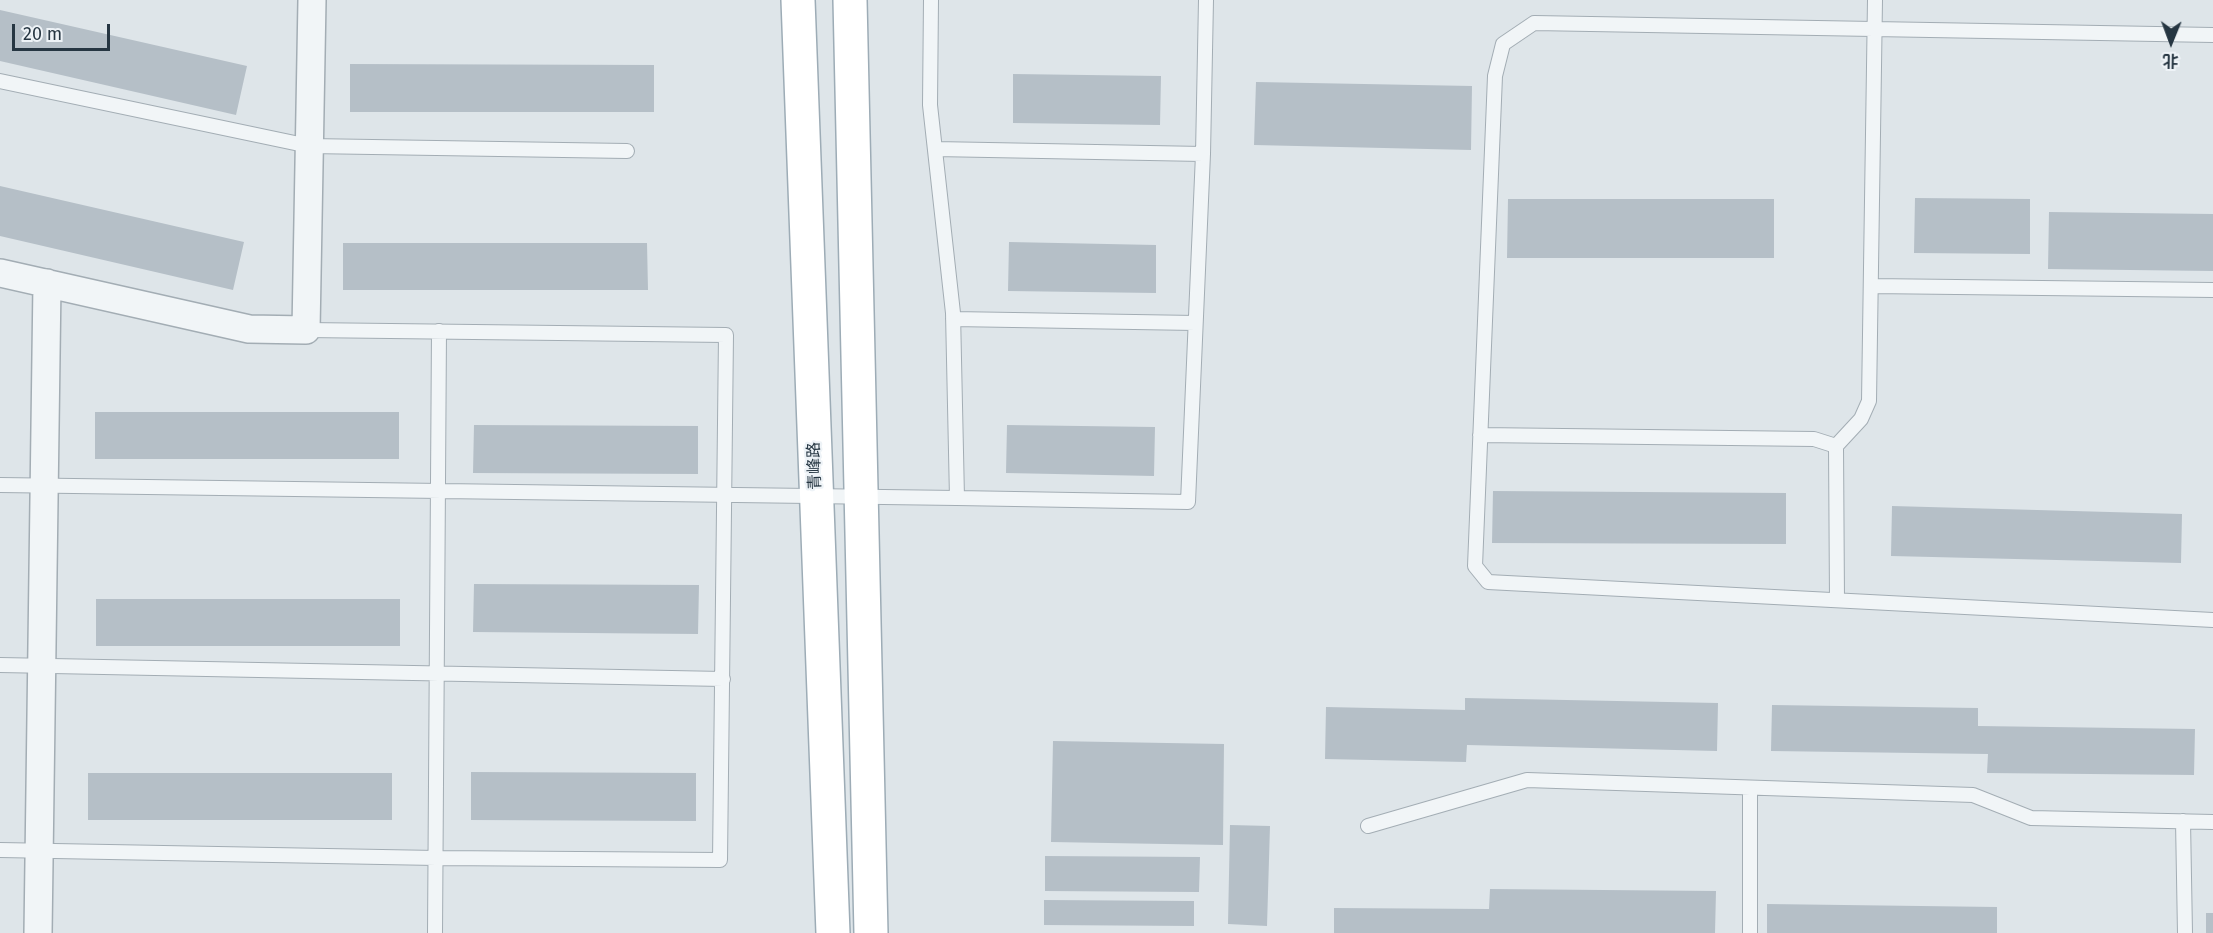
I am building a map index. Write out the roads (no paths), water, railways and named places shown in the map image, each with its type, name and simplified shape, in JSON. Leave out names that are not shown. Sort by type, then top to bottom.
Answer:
[{"type":"main road","name":"青峰路","points":[[798,0],[833,933]]},
{"type":"main road","points":[[850,0],[871,933]]},
{"type":"street","points":[[0,273],[249,329],[306,330],[312,0]]},
{"type":"street","points":[[38,933],[46,283]]},
{"type":"lane","points":[[931,0],[930,105],[953,319],[957,498]]},
{"type":"lane","points":[[0,484],[1188,502],[1203,154],[1206,0]]},
{"type":"lane","points":[[1837,600],[1836,446],[1861,419],[1869,401],[1875,0]]},
{"type":"lane","points":[[2213,35],[1534,23],[1503,44],[1495,76],[1475,566],[1488,582],[2213,620]]},
{"type":"lane","points":[[0,81],[309,146],[627,151]]},
{"type":"lane","points":[[935,148],[1203,154]]},
{"type":"lane","points":[[1871,286],[2213,290]]},
{"type":"lane","points":[[953,319],[1196,323]]},
{"type":"lane","points":[[0,849],[720,861],[726,495],[726,335],[306,330]]},
{"type":"lane","points":[[435,933],[439,331]]},
{"type":"lane","points":[[1480,435],[1814,439],[1836,446]]},
{"type":"lane","points":[[0,666],[723,679]]},
{"type":"lane","points":[[1368,826],[1527,780],[1973,795],[2031,818],[2213,822]]},
{"type":"lane","points":[[1750,788],[1750,933]]},
{"type":"lane","points":[[2183,821],[2185,933]]}]
